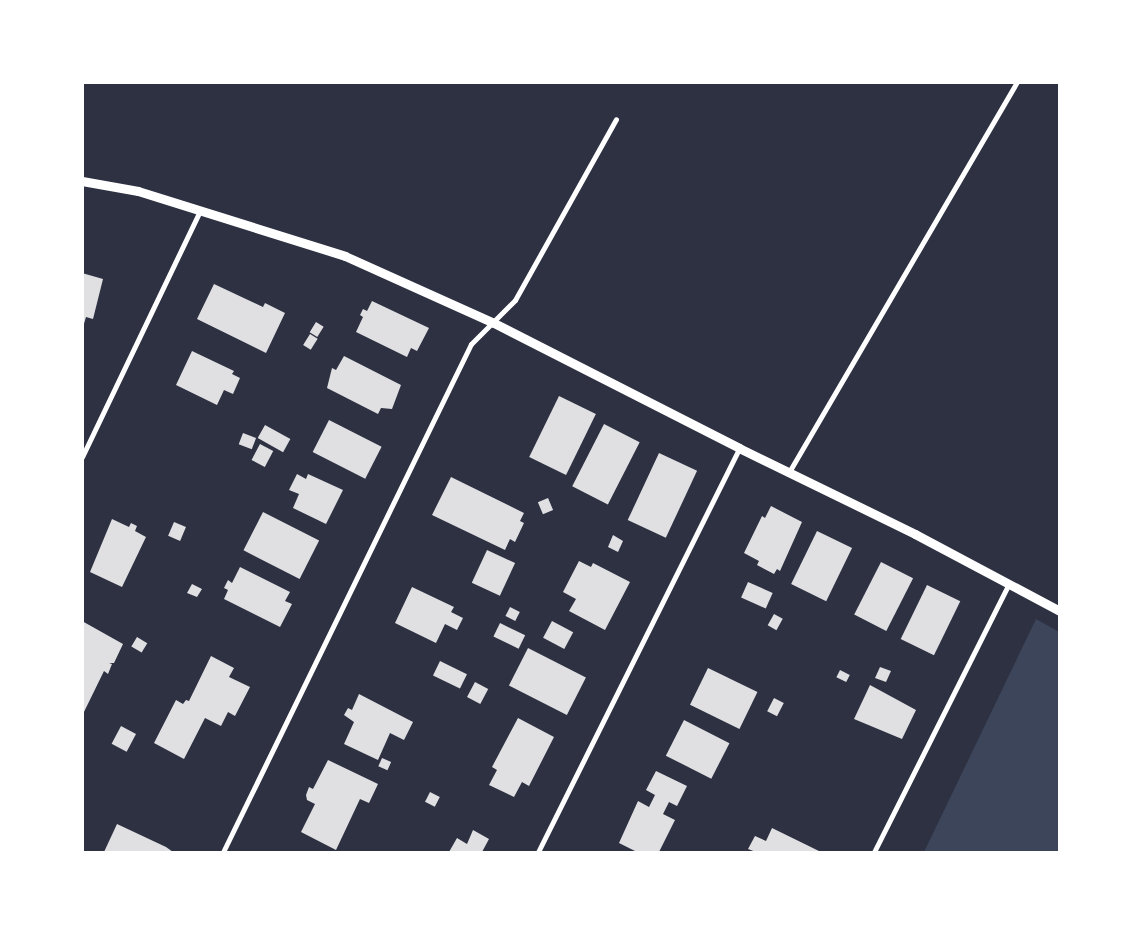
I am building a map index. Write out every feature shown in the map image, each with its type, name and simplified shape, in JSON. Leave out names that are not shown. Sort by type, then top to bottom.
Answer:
[{"type":"street","points":[[789,472],[1017,82]]},
{"type":"street","points":[[223,852],[471,344],[515,300],[616,119]]},
{"type":"street","points":[[82,181],[124,188],[345,256],[494,323],[739,448],[915,534],[1060,611]]},
{"type":"street","points":[[82,457],[200,211]]},
{"type":"street","points":[[538,852],[739,448]]},
{"type":"street","points":[[874,852],[1009,584]]},
{"type":"shaded area","points":[[1036,619],[1059,632],[1059,852],[924,852]]},
{"type":"building","points":[[82,273],[103,279],[93,319],[86,317],[83,327]]},
{"type":"building","points":[[214,284],[263,307],[265,303],[285,313],[266,353],[197,319]]},
{"type":"building","points":[[372,301],[429,328],[417,351],[411,348],[407,357],[356,332],[363,317],[360,315],[363,309],[367,311]]},
{"type":"building","points":[[316,322],[324,327],[317,337],[310,332]]},
{"type":"building","points":[[310,334],[318,339],[311,350],[303,345]]},
{"type":"building","points":[[192,351],[234,371],[232,374],[240,378],[233,394],[224,390],[217,405],[176,385]]},
{"type":"building","points":[[344,356],[401,385],[392,409],[381,408],[378,414],[327,388],[332,368],[336,370]]},
{"type":"building","points":[[559,396],[596,414],[566,475],[529,457]]},
{"type":"building","points":[[329,420],[382,447],[365,479],[313,452]]},
{"type":"building","points":[[604,424],[640,442],[608,505],[572,486]]},
{"type":"building","points":[[265,425],[290,439],[283,452],[258,438]]},
{"type":"building","points":[[243,433],[256,438],[252,449],[239,444]]},
{"type":"building","points":[[260,444],[273,451],[265,467],[252,460]]},
{"type":"building","points":[[659,453],[697,471],[666,538],[628,520]]},
{"type":"building","points":[[297,474],[306,479],[308,474],[343,490],[326,524],[293,508],[299,494],[289,490]]},
{"type":"building","points":[[451,477],[524,513],[520,521],[524,523],[515,542],[510,539],[505,550],[432,515]]},
{"type":"building","points":[[548,498],[553,510],[543,514],[538,502]]},
{"type":"building","points":[[771,506],[802,522],[780,571],[777,569],[774,574],[757,565],[759,561],[744,553],[762,516],[765,518]]},
{"type":"building","points":[[263,512],[319,541],[300,579],[243,550]]},
{"type":"building","points":[[112,519],[129,527],[131,523],[137,526],[135,531],[146,537],[122,587],[90,572]]},
{"type":"building","points":[[174,522],[186,527],[180,541],[168,536]]},
{"type":"building","points":[[817,531],[852,548],[826,601],[791,584]]},
{"type":"building","points":[[613,535],[623,541],[618,552],[608,547]]},
{"type":"building","points":[[487,550],[515,563],[500,596],[472,583]]},
{"type":"building","points":[[579,561],[591,567],[593,563],[630,582],[605,630],[569,611],[576,599],[563,592]]},
{"type":"building","points":[[881,562],[913,578],[886,631],[854,615]]},
{"type":"building","points":[[240,567],[290,592],[285,601],[292,604],[280,627],[224,599],[228,590],[224,588],[228,580],[232,583]]},
{"type":"building","points":[[748,582],[773,593],[766,609],[741,598]]},
{"type":"building","points":[[192,584],[202,589],[197,597],[187,593]]},
{"type":"building","points":[[927,585],[960,601],[934,655],[901,639]]},
{"type":"building","points":[[412,587],[454,607],[451,612],[463,618],[457,630],[445,624],[436,643],[395,623]]},
{"type":"building","points":[[510,607],[520,612],[515,621],[505,616]]},
{"type":"building","points":[[774,614],[783,619],[776,630],[768,625]]},
{"type":"building","points":[[82,621],[123,644],[114,663],[109,663],[112,664],[108,674],[104,671],[82,716]]},
{"type":"building","points":[[552,621],[573,632],[564,649],[543,638]]},
{"type":"building","points":[[500,623],[525,635],[519,649],[493,636]]},
{"type":"building","points":[[137,637],[147,643],[142,653],[131,646]]},
{"type":"building","points":[[528,648],[586,678],[567,715],[509,685]]},
{"type":"building","points":[[211,656],[234,668],[229,677],[250,687],[235,716],[228,712],[221,726],[205,718],[184,759],[154,743],[176,700],[183,704],[186,700],[189,701]]},
{"type":"building","points":[[440,661],[467,674],[460,689],[433,675]]},
{"type":"building","points":[[880,667],[891,671],[886,682],[875,678]]},
{"type":"building","points":[[708,668],[757,692],[739,729],[690,705]]},
{"type":"building","points":[[840,670],[850,675],[846,682],[836,677]]},
{"type":"building","points":[[475,682],[488,689],[480,704],[467,697]]},
{"type":"building","points":[[870,685],[916,710],[902,739],[854,719]]},
{"type":"building","points":[[359,694],[413,722],[404,740],[390,733],[378,760],[344,744],[354,722],[344,715],[348,708],[352,710]]},
{"type":"building","points":[[774,698],[784,703],[777,716],[767,711]]},
{"type":"building","points":[[518,718],[554,737],[529,786],[522,782],[514,797],[489,785],[497,770],[492,767]]},
{"type":"building","points":[[684,720],[729,743],[711,779],[666,756]]},
{"type":"building","points":[[121,726],[136,734],[127,752],[112,744]]},
{"type":"building","points":[[382,758],[391,762],[387,770],[378,766]]},
{"type":"building","points":[[328,760],[378,784],[369,803],[360,799],[336,850],[301,832],[315,804],[307,800],[306,795],[309,787],[313,789]]},
{"type":"building","points":[[656,771],[687,786],[677,806],[669,802],[663,814],[675,820],[659,852],[637,852],[619,843],[638,801],[649,807],[655,795],[646,790]]},
{"type":"building","points":[[430,792],[440,797],[435,807],[425,802]]},
{"type":"building","points":[[117,824],[166,847],[173,852],[104,852]]},
{"type":"building","points":[[772,828],[821,852],[756,852],[748,849],[755,836],[766,841]]},
{"type":"building","points":[[473,830],[489,839],[482,852],[449,852],[457,838],[467,844]]}]
